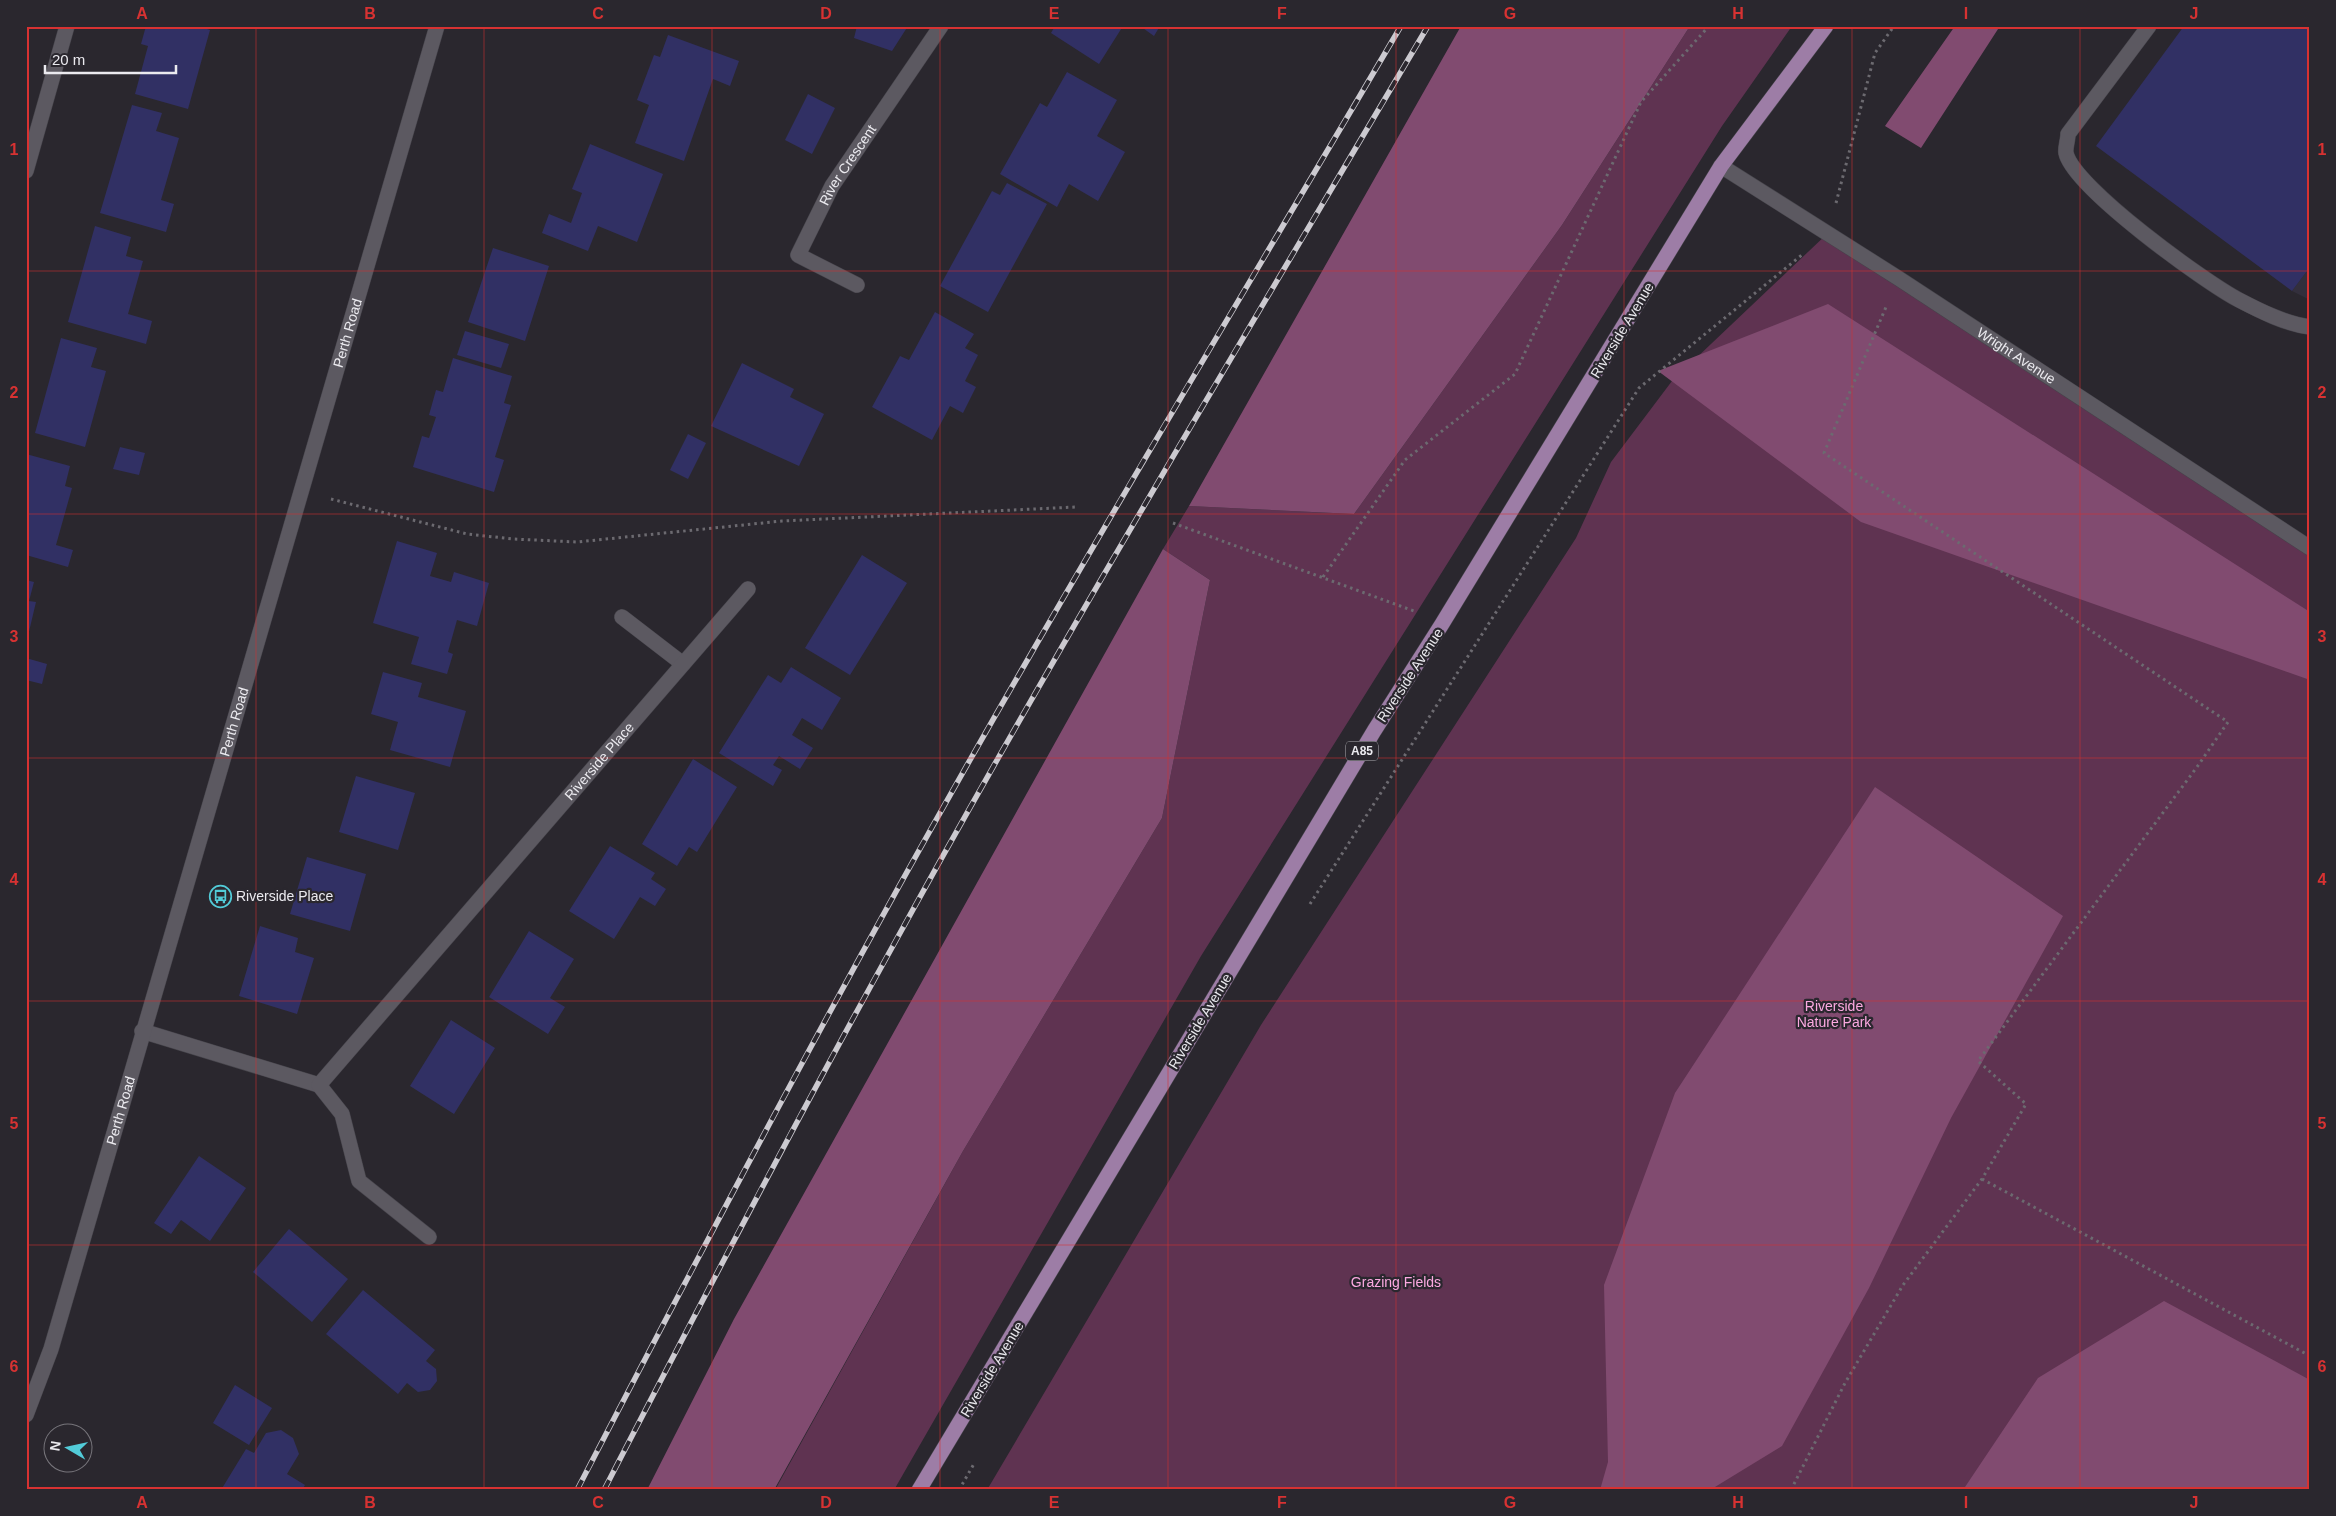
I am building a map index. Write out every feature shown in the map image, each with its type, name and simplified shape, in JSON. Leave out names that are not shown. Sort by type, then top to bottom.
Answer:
[{"type":"main road","name":"Riverside Avenue","points":[[919,1490],[1374,731],[1442,624],[1721,166],[1826,26]]},
{"type":"street","points":[[26,171],[67,26]]},
{"type":"street","name":"Perth Road","points":[[26,1415],[51,1349],[142,1031],[437,26]]},
{"type":"street","name":"River Crescent","points":[[857,285],[798,255],[832,186],[941,26]]},
{"type":"street","points":[[2149,26],[2068,134],[2066,154],[2078,172],[2102,199],[2156,244],[2238,300],[2297,326],[2310,327]]},
{"type":"street","name":"Wright Avenue","points":[[1721,166],[1898,278],[2310,548]]},
{"type":"street","name":"Riverside Place","points":[[319,1085],[748,589]]},
{"type":"street","points":[[622,617],[683,664]]},
{"type":"street","points":[[142,1031],[319,1085],[342,1114],[359,1181],[429,1237]]},
{"type":"path","points":[[1324,577],[1405,460],[1515,374],[1641,102],[1709,26]]},
{"type":"path","points":[[1309,905],[1639,388],[1828,233],[1875,53],[1894,26]]},
{"type":"path","points":[[1791,1490],[1845,1383],[1903,1286],[1982,1179],[2026,1104],[1978,1061],[2197,767],[2228,722],[1824,454],[1898,278]]},
{"type":"path","points":[[301,491],[467,534],[513,539],[578,542],[782,521],[1076,507]]},
{"type":"path","points":[[1173,523],[1402,606],[1442,624]]},
{"type":"path","points":[[1982,1179],[2310,1356]]},
{"type":"path","points":[[959,1490],[979,1456]]},
{"type":"shaded area","points":[[2310,267],[2310,300],[2292,291]]},
{"type":"green space","points":[[1461,26],[1690,26],[1562,225],[1354,514],[1189,506]]},
{"type":"green space","points":[[1690,26],[1792,26],[1722,126],[1201,956],[894,1490],[775,1490],[963,1151],[1162,818],[1210,580],[1163,549],[1189,506],[1354,514],[1562,225]]},
{"type":"green space","points":[[1955,26],[2000,26],[1921,148],[1885,126]]},
{"type":"green space","name":"Riverside Nature Park","points":[[1828,233],[2310,548],[2310,1490],[987,1490],[1261,1025],[1576,538],[1611,462],[1672,381]]},
{"type":"green space","points":[[1828,304],[2310,612],[2310,680],[1861,522],[1658,371]]},
{"type":"green space","points":[[1163,549],[1210,580],[1162,818],[963,1151],[774,1490],[647,1490],[734,1319]]},
{"type":"green space","points":[[1875,787],[2063,916],[1951,1118],[1869,1288],[1782,1446],[1710,1490],[1600,1490],[1608,1462],[1604,1285],[1675,1093]]},
{"type":"green space","points":[[2164,1301],[2310,1380],[2310,1490],[1963,1490],[2038,1378]]},
{"type":"building","points":[[146,26],[198,26],[210,30],[188,109],[135,94],[148,46],[141,44]]},
{"type":"building","points":[[857,26],[908,26],[892,51],[854,38]]},
{"type":"building","points":[[1055,26],[1123,26],[1099,64],[1051,33]]},
{"type":"building","points":[[1140,26],[1160,26],[1154,36]]},
{"type":"building","points":[[2184,26],[2310,26],[2310,267],[2292,291],[2096,146]]},
{"type":"building","points":[[668,35],[739,61],[730,86],[713,79],[684,161],[635,143],[649,105],[637,100],[654,55],[660,57]]},
{"type":"building","points":[[1067,72],[1117,100],[1097,136],[1125,152],[1098,201],[1069,184],[1057,207],[1000,174],[1040,103],[1047,107]]},
{"type":"building","points":[[808,94],[835,108],[812,154],[785,140]]},
{"type":"building","points":[[132,105],[162,113],[156,131],[179,138],[161,200],[174,204],[166,232],[100,213]]},
{"type":"building","points":[[590,144],[663,174],[637,242],[598,226],[588,251],[542,233],[549,214],[571,223],[582,193],[572,189]]},
{"type":"building","points":[[1007,183],[1047,204],[988,312],[940,286],[992,191],[1000,195]]},
{"type":"building","points":[[95,226],[131,237],[126,256],[143,261],[128,314],[152,321],[146,344],[68,322]]},
{"type":"building","points":[[493,248],[549,266],[525,341],[468,322]]},
{"type":"building","points":[[935,312],[974,334],[965,348],[978,355],[965,381],[976,387],[963,413],[950,406],[932,440],[872,407],[900,356],[909,360]]},
{"type":"building","points":[[465,331],[509,344],[501,368],[457,355]]},
{"type":"building","points":[[61,338],[97,348],[91,367],[106,371],[85,447],[35,433]]},
{"type":"building","points":[[453,358],[512,376],[504,403],[511,405],[495,457],[504,460],[494,492],[413,467],[422,436],[429,438],[436,417],[429,415],[436,390],[443,392]]},
{"type":"building","points":[[742,363],[794,389],[790,397],[824,414],[799,466],[711,426]]},
{"type":"building","points":[[688,434],[706,443],[688,479],[670,470]]},
{"type":"building","points":[[120,447],[145,453],[139,475],[113,469]]},
{"type":"building","points":[[26,454],[70,466],[65,486],[72,488],[56,545],[73,550],[68,567],[26,555]]},
{"type":"building","points":[[397,541],[437,553],[430,576],[451,582],[454,572],[489,583],[477,626],[457,620],[448,652],[453,654],[447,674],[411,664],[419,637],[373,623]]},
{"type":"building","points":[[862,555],[907,583],[850,675],[805,648]]},
{"type":"building","points":[[26,580],[34,582],[29,601],[36,602],[27,640]]},
{"type":"building","points":[[26,658],[47,664],[42,684],[26,680]]},
{"type":"building","points":[[791,667],[841,698],[822,730],[802,718],[792,735],[813,748],[800,769],[779,756],[773,765],[782,770],[773,786],[719,753],[768,675],[781,683]]},
{"type":"building","points":[[383,672],[422,683],[418,697],[466,711],[450,767],[390,750],[398,722],[371,714]]},
{"type":"building","points":[[693,759],[737,787],[697,852],[689,847],[677,866],[642,844]]},
{"type":"building","points":[[356,776],[415,793],[398,850],[339,832]]},
{"type":"building","points":[[610,846],[655,873],[651,879],[666,889],[655,906],[640,897],[614,939],[569,911]]},
{"type":"building","points":[[307,857],[366,874],[350,931],[290,914]]},
{"type":"building","points":[[260,926],[298,938],[295,952],[314,958],[297,1014],[239,996]]},
{"type":"building","points":[[529,931],[574,959],[550,998],[565,1007],[548,1034],[489,997]]},
{"type":"building","points":[[451,1020],[495,1048],[454,1114],[410,1086]]},
{"type":"building","points":[[199,1156],[246,1188],[210,1241],[181,1220],[171,1234],[154,1223]]},
{"type":"building","points":[[289,1229],[348,1279],[312,1322],[253,1272]]},
{"type":"building","points":[[363,1290],[435,1350],[426,1361],[436,1369],[437,1381],[430,1390],[418,1392],[407,1383],[398,1394],[326,1334]]},
{"type":"building","points":[[235,1385],[272,1408],[249,1445],[213,1423]]},
{"type":"building","points":[[281,1430],[293,1438],[299,1454],[287,1474],[305,1485],[302,1490],[221,1490],[246,1449],[254,1453],[266,1433]]},
{"type":"railway","points":[[577,1490],[686,1280],[911,864],[1074,580],[1401,26]]},
{"type":"railway","points":[[604,1490],[780,1153],[954,836],[1155,488],[1428,26]]},
{"type":"place","name":"Riverside Place","points":[[220,896]]},
{"type":"park label","name":"Grazing Fields","points":[[1396,1282]]}]
